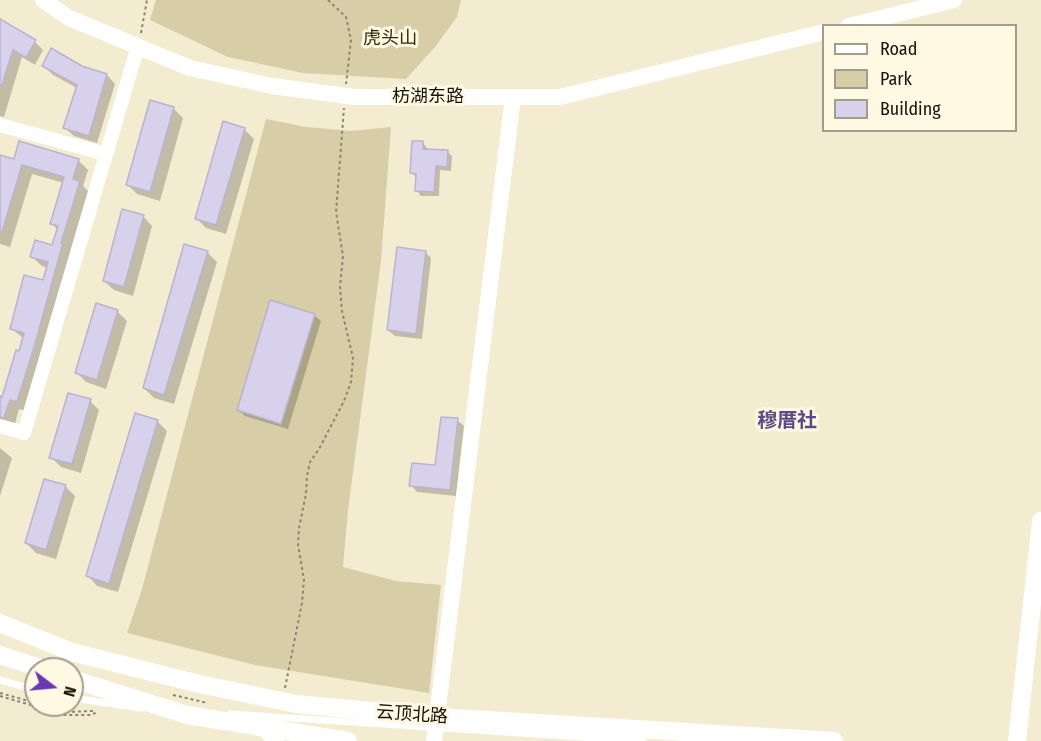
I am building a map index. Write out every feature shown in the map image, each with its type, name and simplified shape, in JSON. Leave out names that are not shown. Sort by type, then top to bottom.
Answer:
[{"type":"main road","points":[[1017,741],[1041,521]]},
{"type":"main road","name":"云顶北路","points":[[0,623],[72,652],[195,683],[296,704],[438,717],[834,741]]},
{"type":"main road","points":[[0,654],[24,662]]},
{"type":"main road","points":[[84,683],[187,715],[348,741]]},
{"type":"street","name":"枋湖东路","points":[[43,0],[69,18],[190,68],[272,86],[354,97],[560,97],[822,32]]},
{"type":"street","points":[[857,24],[954,0]]},
{"type":"street","points":[[0,426],[24,433],[138,46]]},
{"type":"street","points":[[434,741],[513,97]]},
{"type":"street","points":[[0,125],[106,154]]},
{"type":"street","points":[[263,727],[276,741]]},
{"type":"lane","points":[[0,680],[24,687]]},
{"type":"lane","points":[[84,700],[146,709],[643,741]]},
{"type":"path","points":[[138,46],[147,0]]},
{"type":"path","points":[[283,695],[302,603],[304,580],[298,544],[310,462],[344,401],[351,382],[353,358],[342,311],[340,287],[343,256],[336,212],[337,181]]},
{"type":"path","points":[[0,693],[24,700]]},
{"type":"green space","name":"虎头山","points":[[156,0],[461,0],[457,17],[435,47],[406,79],[303,73],[228,57],[150,20]]},
{"type":"green space","points":[[266,119],[306,127],[351,131],[391,127],[381,261],[348,510],[343,567],[396,581],[441,585],[429,693],[255,665],[127,633],[142,589]]},
{"type":"building","points":[[0,19],[36,40],[26,58],[13,50],[2,85],[0,85]]},
{"type":"building","points":[[51,48],[82,66],[107,74],[89,136],[63,128],[77,85],[42,66]]},
{"type":"building","points":[[150,100],[174,107],[150,192],[126,185]]},
{"type":"building","points":[[223,121],[245,128],[216,225],[195,219]]},
{"type":"building","points":[[19,141],[79,159],[73,179],[80,181],[17,402],[10,400],[4,418],[0,417],[0,396],[2,397],[16,350],[19,351],[24,333],[10,329],[24,275],[43,280],[48,262],[30,257],[35,240],[52,245],[58,226],[50,224],[64,177],[22,165],[2,232],[0,232],[0,155],[14,159]]},
{"type":"building","points":[[412,141],[423,141],[423,149],[448,150],[447,167],[436,166],[434,192],[415,191],[416,174],[410,173]]},
{"type":"building","points":[[122,209],[144,215],[124,287],[103,281]]},
{"type":"building","points":[[184,244],[208,251],[164,395],[143,388]]},
{"type":"building","points":[[397,247],[426,251],[416,334],[387,330]]},
{"type":"building","points":[[270,300],[315,314],[281,424],[237,410]]},
{"type":"building","points":[[96,303],[118,310],[97,380],[75,373]]},
{"type":"building","points":[[68,393],[91,399],[72,464],[49,458]]},
{"type":"building","points":[[135,413],[158,420],[109,584],[86,576]]},
{"type":"building","points":[[441,417],[458,418],[450,490],[409,486],[412,463],[435,465]]},
{"type":"building","points":[[44,479],[66,485],[46,550],[25,543]]},
{"type":"district","name":"穆厝社","points":[[787,421]]}]
